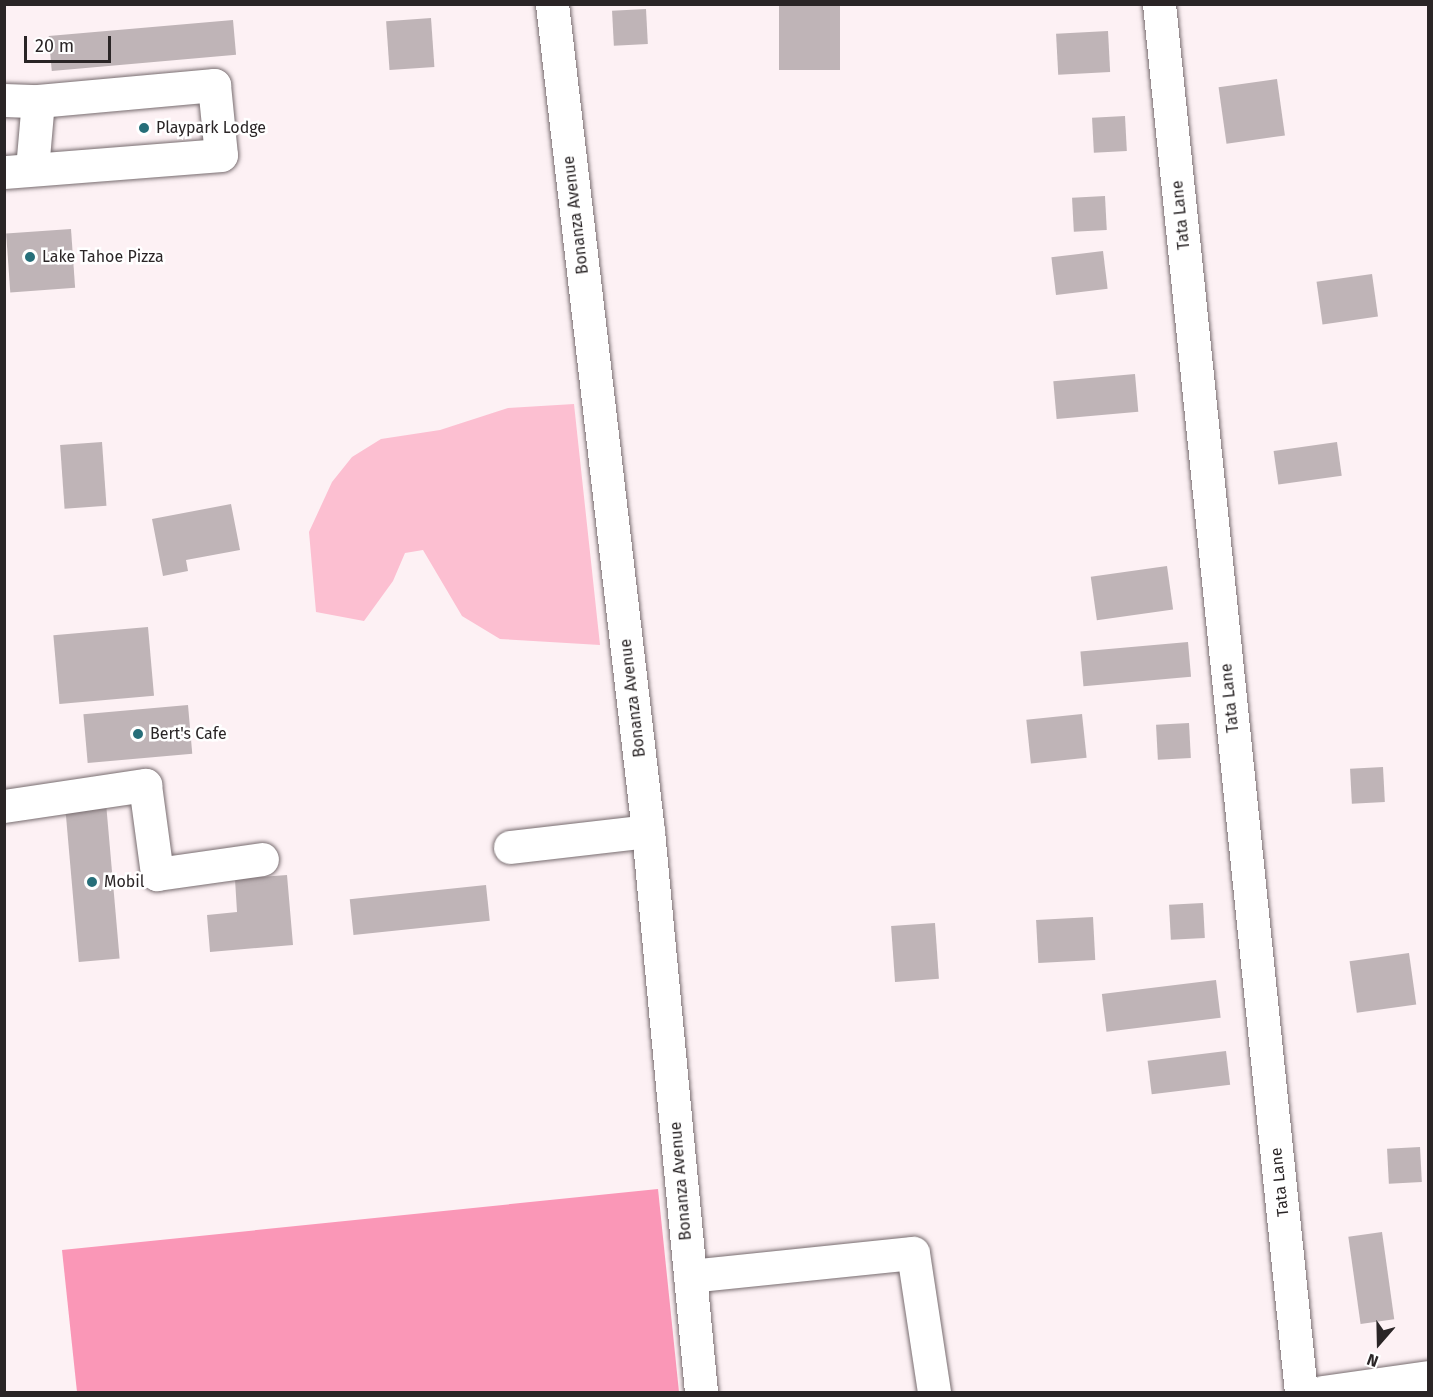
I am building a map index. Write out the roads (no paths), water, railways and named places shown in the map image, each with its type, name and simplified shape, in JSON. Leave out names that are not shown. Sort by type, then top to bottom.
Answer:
[{"type":"street","name":"Bonanza Avenue","points":[[552,4],[648,831],[701,1392]]},
{"type":"street","name":"Tata Lane","points":[[1159,4],[1301,1392]]},
{"type":"street","points":[[4,100],[38,101],[214,85],[221,155],[18,170],[38,101]]},
{"type":"street","points":[[4,806],[145,786],[158,874],[262,859]]},
{"type":"street","points":[[510,847],[648,831]]},
{"type":"street","points":[[690,1276],[913,1253],[934,1392]]},
{"type":"street","points":[[1323,1392],[1428,1377]]},
{"type":"place","name":"Playpark Lodge","points":[[144,128]]},
{"type":"place","name":"Lake Tahoe Pizza","points":[[30,257]]},
{"type":"place","name":"Bert's Cafe","points":[[138,734]]},
{"type":"place","name":"Mobil","points":[[92,882]]}]
